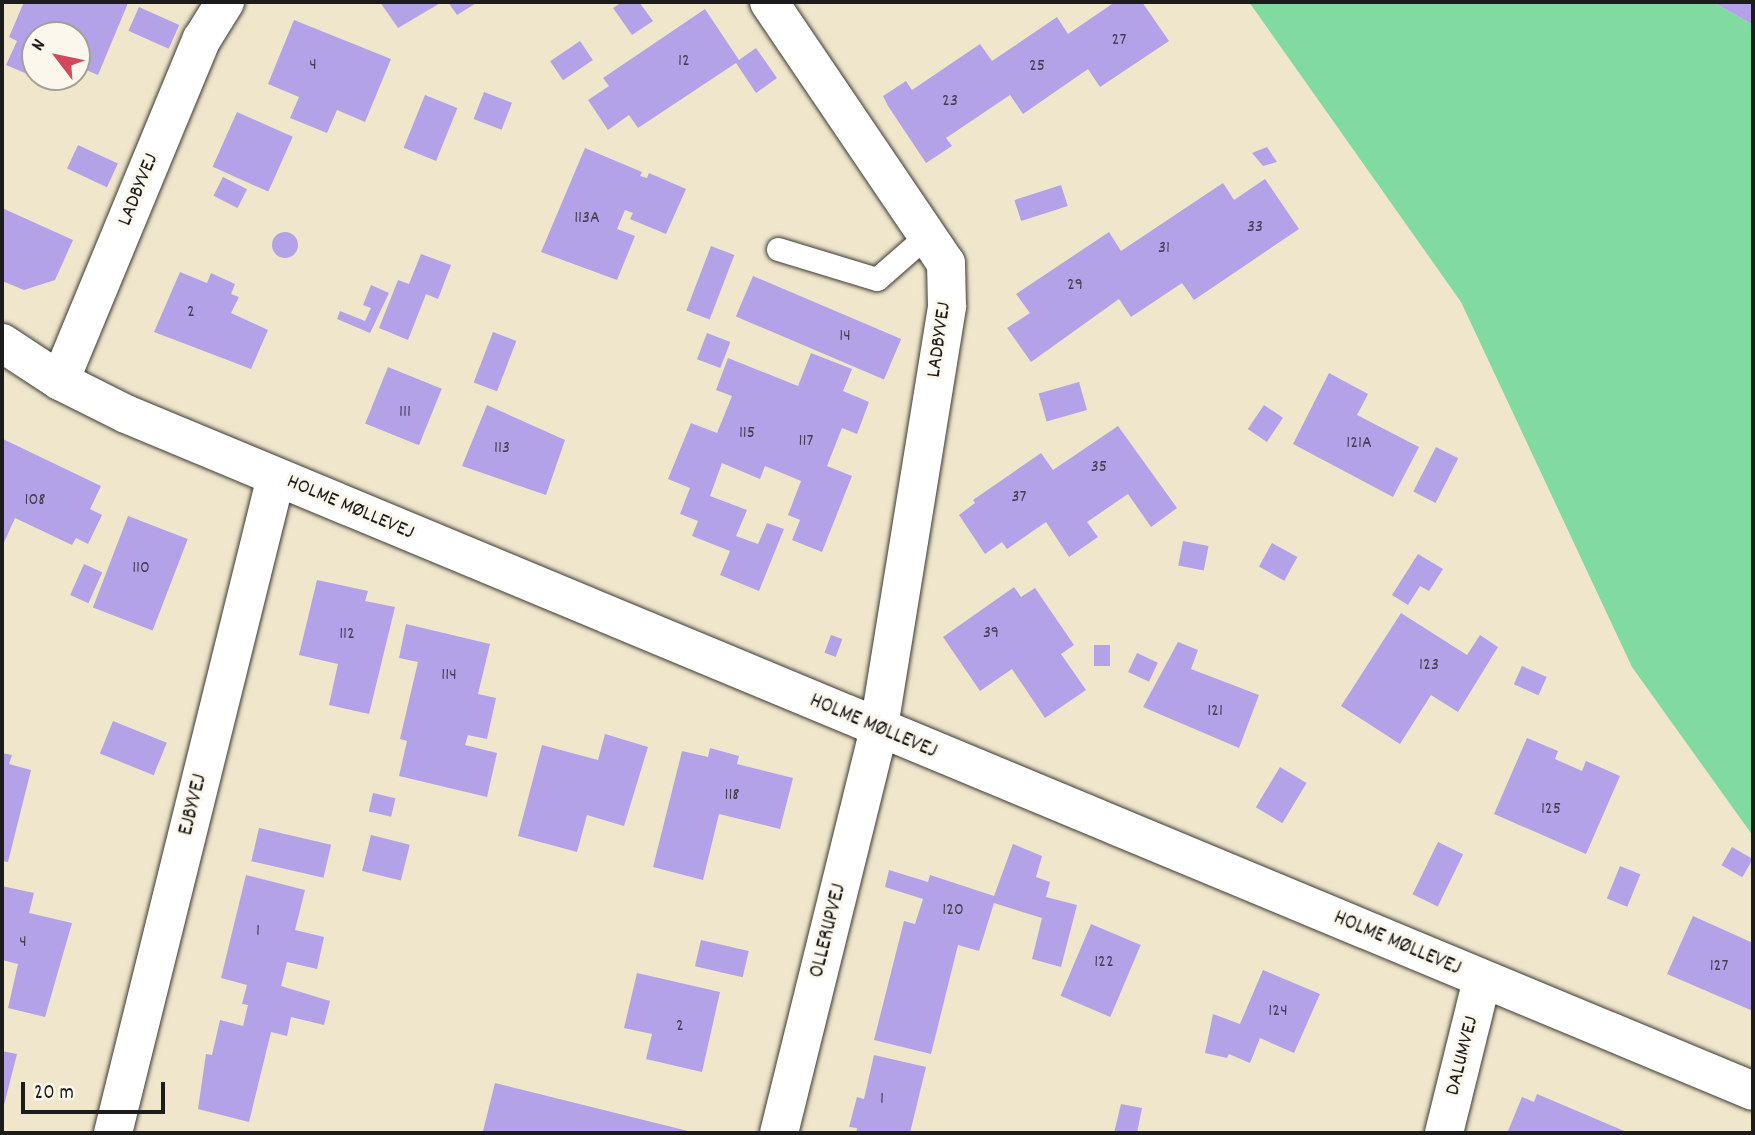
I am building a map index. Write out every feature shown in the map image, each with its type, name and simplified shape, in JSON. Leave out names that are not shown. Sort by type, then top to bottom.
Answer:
[{"type":"street","name":"LADBYVEJ","points":[[60,381],[201,39],[225,2]]},
{"type":"street","name":"LADBYVEJ","points":[[769,2],[946,263],[947,307],[879,729]]},
{"type":"street","name":"HOLME MØLLEVEJ","points":[[2,343],[60,381],[276,477],[1753,1091]]},
{"type":"street","name":"EJBYVEJ","points":[[113,1133],[276,477]]},
{"type":"street","name":"OLLERUPVEJ","points":[[779,1133],[879,729]]},
{"type":"street","name":"DALUMVEJ","points":[[1444,1133],[1482,980]]},
{"type":"lane","points":[[778,249],[877,279],[927,235]]},
{"type":"green space","points":[[1249,2],[1713,2],[1753,25],[1753,836],[1632,667],[1461,302]]},
{"type":"building","points":[[24,2],[128,3],[98,75],[91,72],[91,21],[21,21],[21,71],[6,65],[17,41],[9,37]]},
{"type":"building","points":[[380,2],[442,2],[398,28]]},
{"type":"building","points":[[448,2],[478,2],[457,15]]},
{"type":"building","points":[[622,2],[639,2],[653,21],[632,35],[613,8]]},
{"type":"building","points":[[1115,2],[1142,2],[1169,41],[1100,87],[1088,69],[1023,114],[1010,95],[946,138],[952,146],[926,163],[883,96],[906,81],[912,90],[980,44],[992,61],[1057,17],[1068,34]]},
{"type":"building","points":[[1713,2],[1753,2],[1753,25]]},
{"type":"building","points":[[139,7],[179,25],[169,49],[128,31]]},
{"type":"building","points":[[705,9],[739,60],[756,48],[777,78],[756,93],[736,63],[638,128],[629,115],[608,130],[588,100],[609,86],[603,78]]},
{"type":"building","points":[[294,20],[391,59],[365,122],[337,110],[327,133],[290,118],[299,97],[268,84]]},
{"type":"building","points":[[580,41],[593,60],[563,80],[550,61]]},
{"type":"building","points":[[484,92],[512,103],[502,130],[474,119]]},
{"type":"building","points":[[425,95],[457,108],[436,161],[404,148]]},
{"type":"building","points":[[237,112],[293,137],[268,192],[213,167]]},
{"type":"building","points":[[78,145],[118,164],[107,187],[67,169]]},
{"type":"building","points":[[1267,147],[1277,162],[1263,166],[1252,153]]},
{"type":"building","points":[[585,148],[642,172],[640,176],[647,178],[649,173],[686,189],[666,234],[630,219],[633,213],[625,210],[617,229],[635,236],[617,280],[541,252]]},
{"type":"building","points":[[223,177],[247,189],[238,208],[213,196]]},
{"type":"building","points":[[1265,179],[1299,229],[1194,300],[1182,283],[1131,317],[1119,299],[1031,362],[1007,328],[1030,313],[1016,294],[1109,232],[1121,251],[1223,183],[1234,200]]},
{"type":"building","points":[[1061,185],[1068,206],[1021,221],[1014,200]]},
{"type":"building","points":[[2,208],[73,240],[55,280],[24,290],[2,281]]},
{"type":"building","points":[[285,232],[294,236],[298,245],[294,254],[285,258],[276,254],[272,245],[276,236]]},
{"type":"building","points":[[711,246],[734,255],[710,319],[686,310]]},
{"type":"building","points":[[421,254],[451,265],[438,299],[426,294],[408,340],[379,328],[398,280],[409,284]]},
{"type":"building","points":[[180,272],[207,283],[211,273],[235,284],[231,294],[239,297],[231,313],[268,330],[251,369],[154,332]]},
{"type":"building","points":[[753,276],[901,339],[884,379],[736,317]]},
{"type":"building","points":[[371,285],[389,293],[370,333],[337,319],[340,311],[365,321],[371,308],[363,305]]},
{"type":"building","points":[[493,332],[516,341],[497,391],[474,382]]},
{"type":"building","points":[[707,333],[730,342],[720,368],[697,359]]},
{"type":"building","points":[[811,353],[852,369],[843,391],[869,402],[857,434],[842,428],[827,466],[852,476],[822,552],[792,540],[800,520],[788,515],[801,481],[765,466],[760,479],[722,463],[710,496],[747,510],[736,536],[758,544],[767,523],[784,529],[759,591],[720,575],[730,551],[692,536],[698,521],[680,514],[690,488],[668,479],[691,423],[717,433],[732,396],[716,390],[728,358],[798,386]]},
{"type":"building","points":[[388,367],[442,389],[419,445],[365,424]]},
{"type":"building","points":[[1329,373],[1368,394],[1357,415],[1419,447],[1393,497],[1293,444]]},
{"type":"building","points":[[1079,382],[1087,410],[1047,421],[1039,394]]},
{"type":"building","points":[[487,405],[565,440],[546,495],[462,466]]},
{"type":"building","points":[[1264,405],[1283,418],[1267,442],[1248,429]]},
{"type":"building","points":[[1118,426],[1177,508],[1151,527],[1128,494],[1087,522],[1098,537],[1069,557],[1046,522],[1007,549],[1002,542],[985,554],[959,515],[975,503],[973,500],[1041,453],[1053,470]]},
{"type":"building","points":[[3,439],[101,486],[90,509],[102,515],[88,544],[76,538],[72,545],[15,518],[2,547]]},
{"type":"building","points":[[1436,447],[1458,458],[1436,503],[1413,492]]},
{"type":"building","points":[[128,516],[188,539],[153,630],[93,607]]},
{"type":"building","points":[[1183,541],[1209,546],[1204,571],[1178,566]]},
{"type":"building","points":[[1272,543],[1297,557],[1284,581],[1259,567]]},
{"type":"building","points":[[1418,554],[1443,569],[1429,591],[1420,586],[1408,605],[1392,595]]},
{"type":"building","points":[[84,564],[102,572],[88,603],[70,595]]},
{"type":"building","points":[[317,580],[368,591],[365,601],[395,607],[369,714],[329,705],[338,664],[299,655]]},
{"type":"building","points":[[1014,587],[1021,597],[1035,588],[1074,645],[1061,654],[1086,690],[1045,718],[1012,669],[980,691],[943,637]]},
{"type":"building","points":[[1401,613],[1467,655],[1480,635],[1498,647],[1458,712],[1431,695],[1400,744],[1341,706]]},
{"type":"building","points":[[406,624],[490,644],[478,694],[496,698],[487,739],[468,735],[465,745],[497,753],[487,797],[399,776],[407,741],[400,739],[418,662],[399,658]]},
{"type":"building","points":[[831,635],[842,639],[836,657],[825,653]]},
{"type":"building","points":[[1178,642],[1198,650],[1191,669],[1259,695],[1239,748],[1143,707]]},
{"type":"building","points":[[1094,645],[1110,645],[1110,666],[1094,666]]},
{"type":"building","points":[[1137,653],[1158,663],[1149,682],[1128,672]]},
{"type":"building","points":[[1522,666],[1547,677],[1539,695],[1514,684]]},
{"type":"building","points":[[113,721],[167,743],[154,775],[100,753]]},
{"type":"building","points":[[605,734],[648,747],[624,826],[587,815],[577,852],[518,836],[542,745],[598,760]]},
{"type":"building","points":[[1527,738],[1558,751],[1555,759],[1582,771],[1586,761],[1620,776],[1586,854],[1494,814]]},
{"type":"building","points":[[710,748],[739,756],[737,764],[793,778],[780,829],[719,814],[703,880],[653,867],[682,751],[708,757]]},
{"type":"building","points":[[2,753],[12,755],[9,764],[31,770],[8,862],[2,861]]},
{"type":"building","points":[[1280,767],[1307,783],[1282,823],[1256,807]]},
{"type":"building","points":[[373,793],[395,798],[391,817],[369,812]]},
{"type":"building","points":[[259,828],[331,845],[323,878],[251,861]]},
{"type":"building","points":[[371,835],[410,845],[401,881],[362,871]]},
{"type":"building","points":[[1438,842],[1463,854],[1438,906],[1413,894]]},
{"type":"building","points":[[1013,844],[1042,856],[1036,877],[1050,882],[1046,897],[1077,905],[1061,967],[1032,959],[1042,918],[994,903],[979,951],[958,945],[931,1054],[874,1040],[904,921],[915,924],[923,899],[885,887],[889,870],[928,882],[930,875],[994,896]]},
{"type":"building","points":[[1732,847],[1753,859],[1742,877],[1722,865]]},
{"type":"building","points":[[1620,866],[1640,874],[1627,907],[1607,898]]},
{"type":"building","points":[[246,875],[305,890],[295,930],[324,937],[317,969],[287,962],[281,986],[330,1001],[324,1025],[291,1017],[287,1036],[271,1032],[249,1122],[198,1109],[206,1054],[212,1055],[220,1020],[243,1026],[248,1005],[242,1004],[247,985],[221,978]]},
{"type":"building","points":[[2,886],[34,893],[29,913],[72,923],[45,1017],[8,1008],[18,964],[2,960]]},
{"type":"building","points":[[1693,916],[1753,943],[1753,1011],[1667,974]]},
{"type":"building","points":[[1091,924],[1141,945],[1110,1017],[1061,996]]},
{"type":"building","points":[[701,940],[749,951],[743,977],[695,966]]},
{"type":"building","points":[[1263,970],[1320,994],[1294,1053],[1260,1038],[1250,1063],[1229,1054],[1227,1058],[1205,1053],[1213,1014],[1240,1024]]},
{"type":"building","points":[[637,973],[720,992],[702,1072],[646,1059],[652,1034],[624,1028]]},
{"type":"building","points":[[2,1051],[17,1054],[3,1109],[2,1109]]},
{"type":"building","points":[[874,1055],[926,1067],[910,1133],[856,1133],[857,1128],[849,1127],[857,1097],[864,1099]]},
{"type":"building","points":[[495,1083],[692,1132],[692,1133],[483,1131]]},
{"type":"building","points":[[1537,1094],[1629,1133],[1508,1131],[1522,1097],[1534,1102]]},
{"type":"building","points":[[1121,1104],[1142,1108],[1137,1133],[1114,1133]]}]
